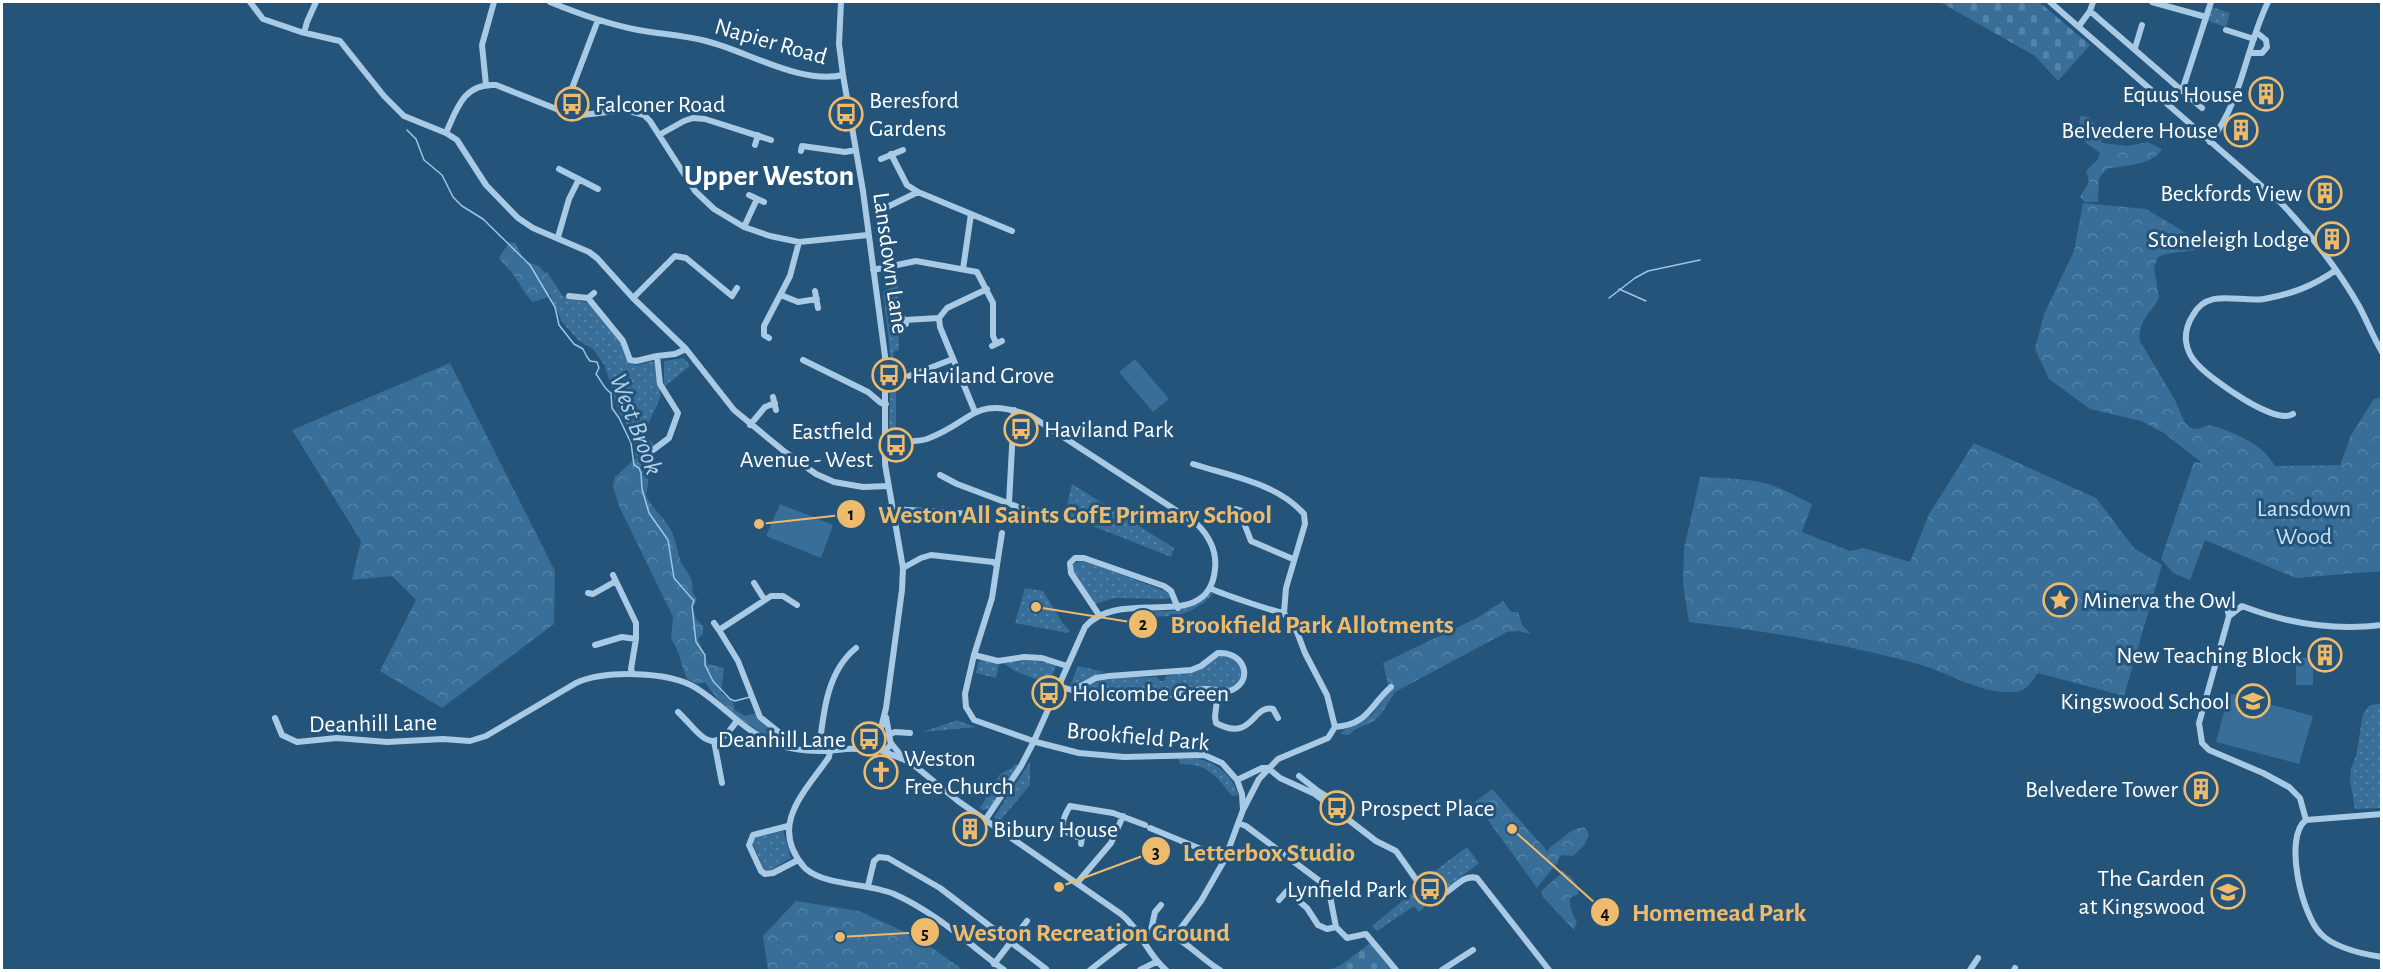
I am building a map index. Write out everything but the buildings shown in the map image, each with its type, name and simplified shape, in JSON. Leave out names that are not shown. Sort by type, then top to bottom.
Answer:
[{"type":"street","points":[[250,2],[263,19],[304,33],[340,41],[397,110],[457,140],[486,185],[507,208],[533,228],[558,237],[597,258],[633,298],[686,349],[734,410],[784,452],[834,482],[858,487],[888,486]]},
{"type":"street","points":[[304,33],[316,2]]},
{"type":"street","points":[[486,85],[482,45],[494,2]]},
{"type":"street","name":"Napier Road","points":[[550,2],[598,20],[639,30],[704,40],[806,74],[825,77],[843,75]]},
{"type":"street","name":"Lansdown Lane","points":[[841,2],[839,44],[885,356],[884,440],[888,486],[903,568],[886,708],[879,739]]},
{"type":"street","points":[[2050,2],[2280,202],[2317,243],[2336,270],[2358,305],[2382,352]]},
{"type":"street","points":[[2079,26],[2090,11],[2093,2]]},
{"type":"street","points":[[2152,2],[2206,17]]},
{"type":"street","points":[[2182,91],[2211,2]]},
{"type":"street","points":[[2210,142],[2229,112],[2268,2]]},
{"type":"street","points":[[2090,11],[2202,108]]},
{"type":"street","points":[[563,112],[598,20]]},
{"type":"street","points":[[2135,48],[2142,25]]},
{"type":"street","points":[[2226,30],[2255,35],[2266,40],[2267,47],[2262,53],[2251,53]]},
{"type":"street","points":[[446,133],[466,93],[486,85],[496,85],[580,117],[634,111],[650,121],[695,191],[714,209],[744,227],[770,236],[799,242],[868,235]]},
{"type":"street","points":[[659,135],[693,118],[705,119],[771,140]]},
{"type":"street","points":[[755,145],[758,135]]},
{"type":"street","points":[[801,151],[802,146],[845,153],[856,150]]},
{"type":"street","points":[[881,159],[903,150]]},
{"type":"street","points":[[891,154],[907,185],[918,192],[1012,231]]},
{"type":"street","points":[[559,170],[598,189]]},
{"type":"street","points":[[558,237],[569,200],[579,180]]},
{"type":"street","points":[[881,210],[918,192]]},
{"type":"street","points":[[749,195],[764,202]]},
{"type":"street","points":[[744,227],[757,199]]},
{"type":"street","points":[[963,269],[970,214]]},
{"type":"street","points":[[769,338],[764,335],[764,326],[790,276],[799,242]]},
{"type":"street","points":[[633,298],[675,256],[686,258],[732,296],[737,288]]},
{"type":"street","points":[[873,270],[916,261],[978,272],[993,303],[993,336],[997,343]]},
{"type":"street","points":[[2291,418],[2271,414],[2230,391],[2198,365],[2190,355],[2186,343],[2188,323],[2200,306],[2213,298],[2249,301],[2297,292],[2312,286],[2336,270]]},
{"type":"street","points":[[904,320],[939,318],[947,308],[987,289]]},
{"type":"street","points":[[815,291],[818,308]]},
{"type":"street","points":[[588,298],[594,293]]},
{"type":"street","points":[[781,295],[798,302],[817,299]]},
{"type":"street","points":[[569,296],[588,298],[623,341],[630,360],[675,354],[686,349]]},
{"type":"street","points":[[939,318],[975,412]]},
{"type":"street","points":[[653,450],[669,438],[678,413],[660,384],[657,356]]},
{"type":"street","points":[[909,376],[953,359]]},
{"type":"street","points":[[803,360],[868,392],[880,403],[886,404]]},
{"type":"street","points":[[750,424],[765,407],[775,403]]},
{"type":"street","points":[[884,440],[925,440],[975,412],[996,407],[1014,410],[1031,417],[1197,524],[1211,542],[1215,556],[1215,572],[1210,588],[1192,604],[1178,608],[1120,608],[1099,615],[1085,627],[1035,741],[986,819]]},
{"type":"street","points":[[1010,503],[1014,410]]},
{"type":"street","points":[[663,443],[668,451]]},
{"type":"street","points":[[1175,936],[1201,901],[1225,859],[1243,810],[1256,784],[1268,768],[1278,759],[1295,750],[1328,738],[1335,727],[1327,696],[1297,632],[1284,613],[1286,588],[1305,521],[1301,510],[1273,491],[1193,465]]},
{"type":"street","points":[[940,475],[957,484],[1042,516]]},
{"type":"street","points":[[893,509],[970,514]]},
{"type":"street","points":[[1236,509],[1245,512],[1244,524],[1249,539],[1293,559]]},
{"type":"street","name":"Brookfield Park","points":[[1002,533],[992,598],[974,655],[965,694],[969,713],[974,720],[1035,741],[1097,756],[1146,758],[1204,755],[1222,763],[1238,780]]},
{"type":"street","points":[[903,568],[931,555],[993,561],[997,565]]},
{"type":"street","points":[[1099,615],[1071,573],[1070,563],[1075,558],[1084,558],[1164,586],[1171,591],[1178,608]]},
{"type":"street","points":[[592,596],[615,578],[636,623],[632,672]]},
{"type":"street","points":[[754,583],[764,599]]},
{"type":"street","points":[[1210,588],[1218,593],[1241,598],[1274,612],[1284,613]]},
{"type":"street","points":[[719,630],[764,599],[777,595],[794,603],[795,594]]},
{"type":"street","points":[[2225,599],[2229,616],[2199,723],[2202,743],[2210,750],[2263,773],[2289,788],[2300,798],[2306,820]]},
{"type":"street","points":[[2229,616],[2242,606],[2289,622],[2348,627],[2382,625]]},
{"type":"street","points":[[714,623],[738,661],[760,717],[790,741],[791,748]]},
{"type":"street","points":[[595,645],[622,638],[636,639]]},
{"type":"street","points":[[819,751],[829,690],[847,656],[856,648]]},
{"type":"street","points":[[1058,686],[1073,690],[1125,698],[1168,695],[1204,689],[1232,690],[1243,679],[1242,663],[1233,654],[1218,653],[1201,666],[1191,670],[1096,678],[1073,690]]},
{"type":"street","points":[[974,655],[1004,661],[1024,657],[1042,658],[1067,666]]},
{"type":"street","name":"Deanhill Lane","points":[[275,718],[282,735],[297,742],[337,738],[387,742],[443,739],[474,741],[576,682],[591,677],[624,675],[632,672],[665,677],[694,686],[736,722],[767,740],[791,748],[830,752],[877,747]]},
{"type":"street","points":[[1335,727],[1341,727],[1367,715],[1380,697],[1391,687]]},
{"type":"street","points":[[1218,690],[1216,723],[1235,729],[1248,726],[1256,715],[1265,709],[1273,710],[1278,718]]},
{"type":"street","name":"Lansdown Lane","points":[[886,708],[890,740]]},
{"type":"street","points":[[678,712],[682,721],[702,737],[714,741],[726,737],[736,722]]},
{"type":"street","points":[[884,751],[888,750],[895,732],[910,733]]},
{"type":"street","points":[[910,762],[877,747],[879,739],[884,737],[890,740],[899,753],[951,795],[1121,914],[1140,933],[1156,962],[1166,970]]},
{"type":"street","points":[[714,741],[724,779]]},
{"type":"street","points":[[830,752],[829,757],[794,806],[788,826],[790,844],[798,860],[817,876],[892,893],[928,912],[1004,970]]},
{"type":"street","points":[[1243,810],[1238,780],[1262,768],[1268,768],[1280,778],[1317,793],[1347,809]]},
{"type":"street","points":[[1299,776],[1376,841],[1396,851],[1420,885],[1431,896],[1445,895],[1464,878],[1470,876],[1476,878],[1549,970]]},
{"type":"street","points":[[1082,838],[1064,831],[1063,827],[1070,806],[1122,816],[1225,859]]},
{"type":"street","points":[[2382,814],[2306,820],[2300,824],[2295,861],[2299,882],[2314,924],[2321,934],[2350,949],[2382,957]]},
{"type":"street","points":[[1077,883],[1111,843],[1122,816]]},
{"type":"street","points":[[1238,823],[1246,826],[1321,882],[1330,896],[1336,927],[1347,938],[1366,934],[1396,970]]},
{"type":"street","points":[[788,826],[753,835],[749,845],[761,871],[765,874],[773,873],[798,860]]},
{"type":"street","points":[[868,886],[874,861],[879,857],[888,858],[940,888],[1046,969]]},
{"type":"street","points":[[1280,900],[1287,891],[1307,908],[1318,926],[1327,929],[1336,927]]},
{"type":"street","points":[[1151,930],[1155,912],[1161,906]]},
{"type":"street","points":[[994,964],[1026,921]]},
{"type":"street","points":[[1090,970],[1140,933],[1151,930],[1175,936],[1220,970]]},
{"type":"street","points":[[1444,970],[1473,950]]},
{"type":"street","points":[[1970,970],[1978,958]]},
{"type":"street","points":[[1140,970],[1156,962]]},
{"type":"green space","points":[[1940,2],[2039,2],[2090,45],[2058,81],[2035,56]]},
{"type":"green space","points":[[2212,7],[2230,13],[2226,27],[2208,21]]},
{"type":"green space","points":[[2081,116],[2089,117],[2096,126],[2102,143],[2127,146],[2148,142],[2162,149],[2152,159],[2145,162],[2107,169],[2099,178],[2098,202],[2085,202],[2080,197],[2089,182],[2086,171],[2098,159],[2100,153],[2085,142],[2079,121]]},
{"type":"green space","name":"Lansdown Wood","points":[[2083,203],[2146,209],[2206,245],[2195,250],[2158,257],[2154,267],[2159,298],[2143,323],[2140,334],[2140,341],[2175,400],[2185,423],[2191,428],[2197,429],[2210,425],[2238,435],[2263,451],[2275,466],[2340,465],[2351,435],[2374,399],[2381,397],[2381,571],[2296,578],[2205,540],[2190,580],[2173,573],[2161,559],[2194,462],[2202,463],[2164,433],[2141,421],[2090,409],[2049,379],[2035,349],[2044,314],[2074,251]]},
{"type":"green space","points":[[509,242],[515,243],[522,260],[539,266],[552,281],[553,288],[548,297],[533,302],[499,258]]},
{"type":"green space","points":[[547,272],[563,296],[588,303],[620,342],[629,363],[636,365],[655,361],[661,396],[644,433],[654,445],[645,457],[635,456],[635,443],[619,412],[605,366],[593,349],[579,341],[562,322],[542,276]]},
{"type":"green space","points":[[898,285],[899,350],[893,352],[896,377],[896,432],[894,437],[889,428],[891,361],[883,291]]},
{"type":"green space","points":[[684,358],[690,366],[664,387],[664,361]]},
{"type":"green space","points":[[1135,359],[1169,399],[1153,412],[1119,372]]},
{"type":"green space","points":[[450,363],[555,571],[554,624],[442,708],[380,671],[416,600],[392,576],[352,580],[361,541],[292,430]]},
{"type":"green space","points":[[1974,443],[2096,498],[2134,548],[2162,565],[2124,696],[2038,673],[2023,690],[2002,692],[1989,690],[1926,667],[1859,649],[1689,622],[1683,584],[1684,549],[1700,477],[1751,481],[1779,488],[1812,504],[1802,532],[1850,551],[1864,548],[1910,562],[1929,514]]},
{"type":"green space","points":[[640,454],[643,455],[647,470],[646,495],[671,530],[681,562],[691,579],[692,591],[697,600],[693,607],[696,619],[703,626],[703,634],[698,639],[708,664],[724,668],[721,693],[733,702],[735,710],[745,716],[756,713],[771,730],[773,736],[769,738],[742,720],[718,699],[705,682],[697,684],[687,679],[677,649],[671,639],[673,617],[619,506],[613,486],[615,477]]},
{"type":"green space","points":[[1072,484],[1174,548],[1171,557],[1065,515]]},
{"type":"green space","points":[[780,504],[833,525],[821,558],[766,536]]},
{"type":"green space","points":[[1082,560],[1165,591],[1173,597],[1166,599],[1114,598],[1095,604],[1073,571],[1074,564]]},
{"type":"green space","points":[[1025,588],[1043,591],[1070,631],[1068,633],[1015,623]]},
{"type":"green space","points":[[1208,593],[1214,593],[1188,612],[1170,616],[1138,617],[1138,611],[1167,611],[1185,608],[1201,600]]},
{"type":"green space","points":[[1503,601],[1511,612],[1518,612],[1522,625],[1531,634],[1519,631],[1507,632],[1395,692],[1374,721],[1354,730],[1349,735],[1340,734],[1348,726],[1372,715],[1387,693],[1388,685],[1383,663],[1477,618]]},
{"type":"green space","points":[[1221,655],[1235,657],[1243,671],[1239,683],[1228,689],[1136,695],[1135,691],[1131,690],[1128,696],[1081,689],[1100,681],[1118,678],[1157,677],[1160,681],[1164,681],[1166,676],[1192,672]]},
{"type":"green space","points":[[2296,658],[2313,658],[2313,685],[2296,685]]},
{"type":"green space","points":[[982,660],[999,664],[996,678],[976,673],[978,662]]},
{"type":"green space","points":[[1035,660],[1057,664],[1048,684],[1015,671],[1003,663]]},
{"type":"green space","points":[[1078,666],[1104,672],[1070,686]]},
{"type":"green space","points":[[2229,693],[2313,716],[2299,764],[2216,742]]},
{"type":"green space","points":[[2381,703],[2381,808],[2355,809],[2350,780],[2351,768],[2356,756],[2363,714],[2369,706]]},
{"type":"green space","points":[[955,721],[976,727],[923,732]]},
{"type":"green space","points":[[1179,759],[1198,759],[1223,771],[1232,782],[1238,795],[1232,796],[1221,782],[1204,768],[1180,764]]},
{"type":"green space","points":[[1030,762],[1030,785],[999,822],[994,817]]},
{"type":"green space","points":[[1015,764],[1018,765],[1015,771],[989,809],[980,808],[1000,774]]},
{"type":"green space","points":[[1492,789],[1548,852],[1550,847],[1575,829],[1585,828],[1589,835],[1585,844],[1573,856],[1562,855],[1558,859],[1537,888],[1475,802]]},
{"type":"green space","points":[[783,831],[791,858],[768,872],[764,869],[752,842],[756,837]]},
{"type":"green space","points":[[1467,847],[1479,863],[1443,891],[1434,892],[1424,879]]},
{"type":"green space","points":[[1561,870],[1571,877],[1579,890],[1578,894],[1570,898],[1577,922],[1574,930],[1543,897],[1541,891],[1562,873]]},
{"type":"green space","points":[[1413,892],[1425,907],[1419,912],[1414,906],[1377,931],[1372,926]]},
{"type":"green space","points":[[796,901],[859,911],[920,939],[963,970],[768,970],[763,936]]},
{"type":"green space","points":[[1370,943],[1393,970],[1329,970],[1341,965]]},
{"type":"waterway","name":"West Brook","points":[[407,130],[416,139],[424,160],[442,175],[453,197],[462,206],[483,219],[530,265],[555,307],[559,325],[574,344],[583,349],[590,361],[597,362],[599,368],[596,374],[611,393],[612,408],[631,443],[634,465],[641,473],[642,489],[649,513],[668,540],[674,578],[694,601],[692,606],[696,642],[705,655],[705,665],[713,681],[730,699],[735,701],[750,697]]},
{"type":"waterway","points":[[1609,298],[1648,271],[1700,260]]},
{"type":"waterway","points":[[1619,289],[1646,301]]},
{"type":"place","name":"Equus House","points":[[2266,94]]},
{"type":"place","name":"Falconer Road","points":[[572,104]]},
{"type":"place","name":"Beresford Gardens","points":[[846,114]]},
{"type":"place","name":"Belvedere House","points":[[2241,130]]},
{"type":"place","name":"Beckfords View","points":[[2325,193]]},
{"type":"place","name":"Stoneleigh Lodge","points":[[2332,239]]},
{"type":"place","name":"Haviland Grove","points":[[889,375]]},
{"type":"place","name":"Haviland Park","points":[[1021,429]]},
{"type":"place","name":"Eastfield Avenue - West","points":[[896,445]]},
{"type":"place","name":"Weston All Saints CofE Primary School","points":[[759,524]]},
{"type":"place","name":"Minerva the Owl","points":[[2060,600]]},
{"type":"place","name":"Brookfield Park Allotments","points":[[1036,607]]},
{"type":"place","name":"New Teaching Block","points":[[2325,655]]},
{"type":"place","name":"Holcombe Green","points":[[1049,693]]},
{"type":"place","name":"Kingswood School","points":[[2253,701]]},
{"type":"place","name":"Deanhill Lane","points":[[869,739]]},
{"type":"place","name":"Weston Free Church","points":[[881,772]]},
{"type":"place","name":"Belvedere Tower","points":[[2201,789]]},
{"type":"place","name":"Prospect Place","points":[[1337,808]]},
{"type":"place","name":"Bibury House","points":[[970,829]]},
{"type":"place","name":"Homemead Park","points":[[1512,829]]},
{"type":"place","name":"Letterbox Studio","points":[[1059,887]]},
{"type":"place","name":"Lynfield Park","points":[[1430,889]]},
{"type":"place","name":"The Garden at Kingswood","points":[[2228,892]]},
{"type":"place","name":"Weston Recreation Ground","points":[[840,937]]},
{"type":"district","name":"Upper Weston","points":[[769,175]]}]
